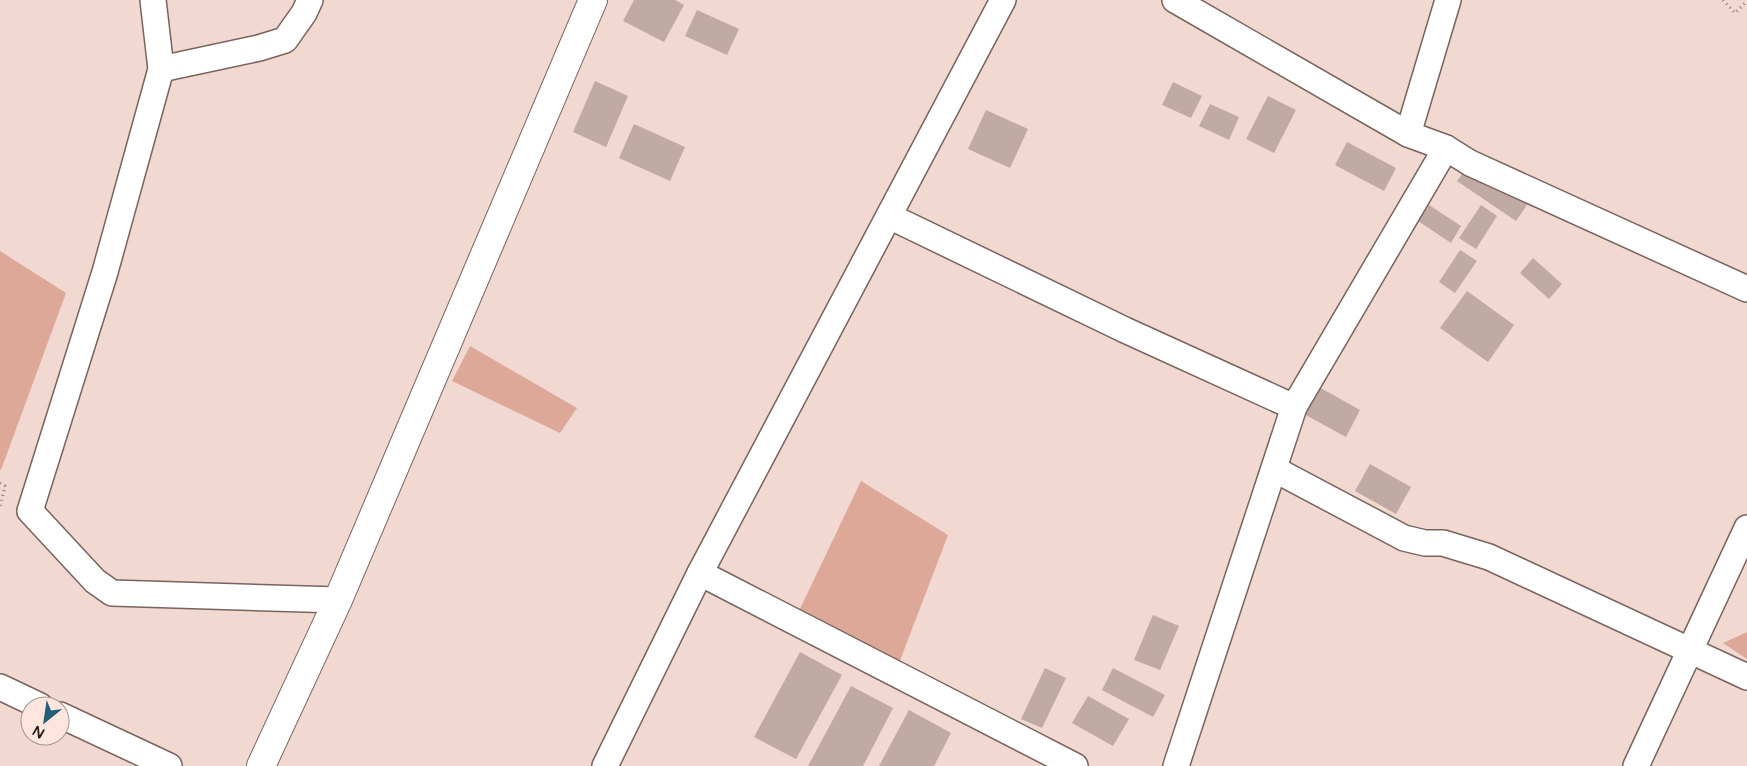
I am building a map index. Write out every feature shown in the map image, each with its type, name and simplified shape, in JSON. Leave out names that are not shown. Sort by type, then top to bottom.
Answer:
[{"type":"street","points":[[153,0],[161,69],[105,272],[30,511],[95,581],[112,593],[338,600]]},
{"type":"street","points":[[161,69],[259,48],[285,40],[304,13],[310,0]]},
{"type":"street","points":[[261,766],[338,600],[593,0]]},
{"type":"street","points":[[605,766],[700,573],[1003,0]]},
{"type":"street","points":[[1175,0],[1408,134],[1446,148],[1470,163],[1747,289]]},
{"type":"street","points":[[1408,134],[1448,0]]},
{"type":"street","points":[[1181,764],[1294,407],[1446,148]]},
{"type":"street","points":[[889,216],[1125,330],[1294,407]]},
{"type":"street","points":[[1274,468],[1404,538],[1443,543],[1490,557],[1747,677]]},
{"type":"street","points":[[1636,766],[1747,528]]},
{"type":"street","points":[[700,573],[1075,766]]},
{"type":"street","points":[[0,687],[20,696]]},
{"type":"street","points":[[70,720],[169,766]]},
{"type":"path","points":[[1723,0],[1735,13],[1747,1]]},
{"type":"path","points":[[0,483],[5,486],[0,506]]},
{"type":"shaded area","points":[[0,251],[66,293],[1,470],[0,469]]},
{"type":"shaded area","points":[[470,346],[577,408],[560,433],[452,381]]},
{"type":"shaded area","points":[[861,481],[948,535],[899,663],[798,613]]},
{"type":"shaded area","points":[[1747,632],[1747,659],[1723,643]]},
{"type":"building","points":[[634,0],[675,0],[684,5],[664,42],[623,21]]},
{"type":"building","points":[[697,10],[739,29],[727,55],[685,36]]},
{"type":"building","points":[[595,81],[628,96],[606,147],[573,132]]},
{"type":"building","points":[[1173,82],[1202,96],[1191,118],[1162,105]]},
{"type":"building","points":[[1268,96],[1296,110],[1274,153],[1246,139]]},
{"type":"building","points":[[1210,104],[1239,117],[1229,140],[1199,126]]},
{"type":"building","points":[[986,110],[1028,129],[1010,168],[968,149]]},
{"type":"building","points":[[634,124],[685,147],[670,181],[619,158]]},
{"type":"building","points":[[1347,142],[1396,168],[1384,191],[1335,165]]},
{"type":"building","points":[[1470,163],[1529,202],[1516,221],[1457,181]]},
{"type":"building","points":[[1429,205],[1461,226],[1451,243],[1418,221]]},
{"type":"building","points":[[1481,205],[1497,216],[1476,249],[1459,238]]},
{"type":"building","points":[[1460,250],[1477,261],[1455,293],[1439,282]]},
{"type":"building","points":[[1533,258],[1562,284],[1549,299],[1520,273]]},
{"type":"building","points":[[1467,291],[1514,325],[1488,362],[1440,328]]},
{"type":"building","points":[[1319,387],[1360,410],[1346,437],[1304,414]]},
{"type":"building","points":[[1370,464],[1411,487],[1396,514],[1355,491]]},
{"type":"building","points":[[1153,615],[1179,626],[1160,670],[1134,660]]},
{"type":"building","points":[[800,652],[842,675],[796,759],[754,737]]},
{"type":"building","points":[[1045,668],[1066,678],[1042,728],[1021,719]]},
{"type":"building","points":[[1113,668],[1165,695],[1153,717],[1102,690]]},
{"type":"building","points":[[851,686],[893,708],[863,766],[808,766]]},
{"type":"building","points":[[1088,696],[1129,719],[1113,746],[1072,723]]},
{"type":"building","points":[[909,710],[951,733],[934,766],[879,766]]}]
